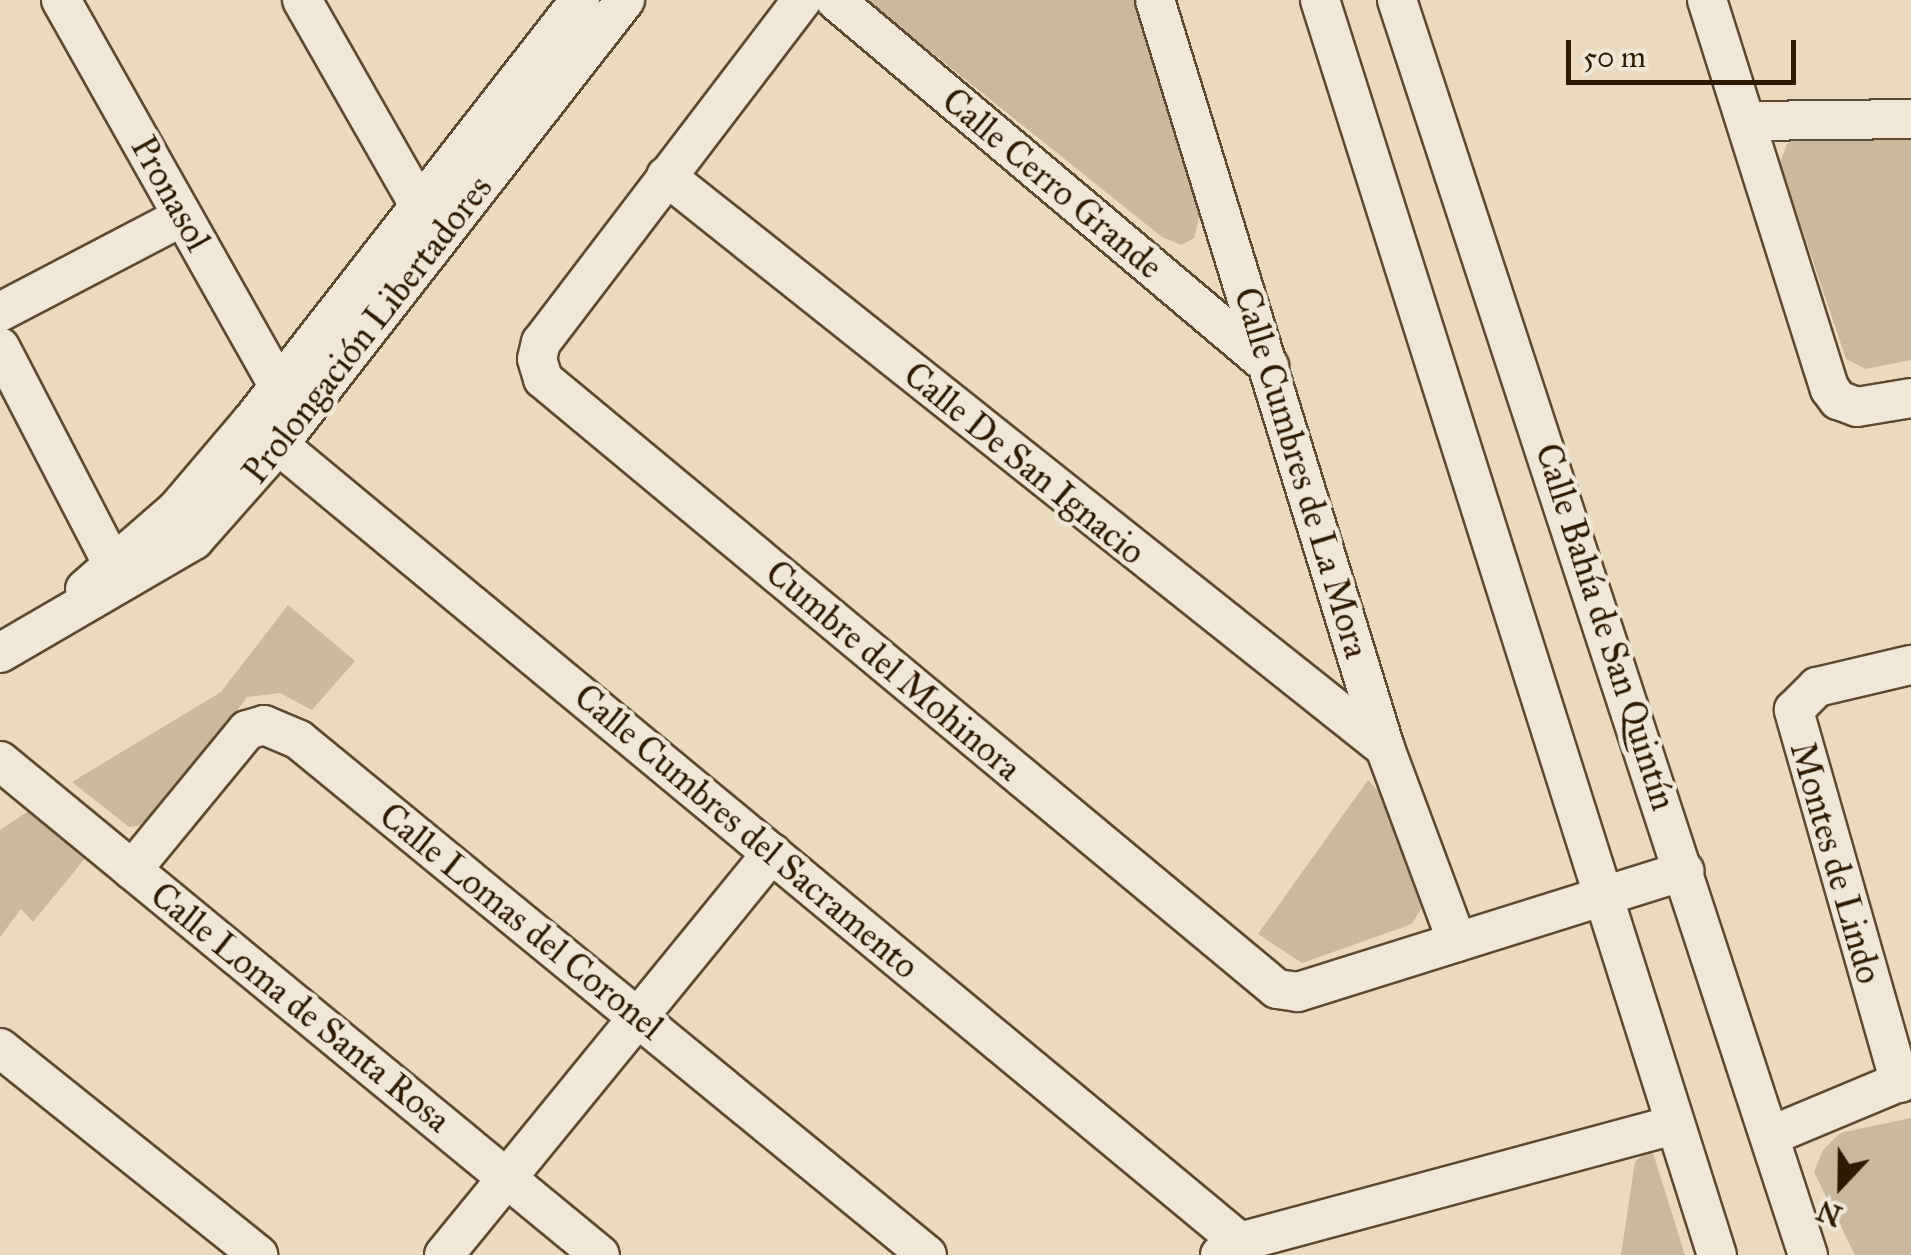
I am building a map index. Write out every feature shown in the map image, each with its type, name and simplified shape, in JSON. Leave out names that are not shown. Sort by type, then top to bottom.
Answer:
[{"type":"street","name":"Pronasol","points":[[61,0],[279,387]]},
{"type":"street","points":[[302,0],[430,225]]},
{"type":"street","name":"Prolongación Libertadores","points":[[265,433],[279,387],[581,59],[625,0]]},
{"type":"street","name":"Cumbre del Mohinora","points":[[802,0],[541,342],[536,358],[543,379],[1268,984],[1298,992],[1684,871]]},
{"type":"street","name":"Calle Cerro Grande","points":[[835,0],[1270,367]]},
{"type":"street","name":"Calle Cumbres de La Mora","points":[[1155,0],[1385,748],[1457,942]]},
{"type":"street","points":[[1320,0],[1606,894],[1717,1255]]},
{"type":"street","name":"Calle Bahía de San Quintín","points":[[1398,0],[1808,1255]]},
{"type":"street","points":[[1707,0],[1830,389],[1838,400],[1856,406],[1911,398]]},
{"type":"street","points":[[565,8],[581,59]]},
{"type":"street","name":"Prolongación Libertadores","points":[[0,653],[117,571],[194,540],[265,433],[430,225],[565,8]]},
{"type":"street","points":[[1748,122],[1911,119]]},
{"type":"street","name":"Calle De San Ignacio","points":[[666,176],[1385,748]]},
{"type":"street","points":[[0,312],[182,216]]},
{"type":"street","points":[[0,348],[117,571]]},
{"type":"street","name":"Calle Cumbres del Sacramento","points":[[265,433],[772,854],[1230,1248]]},
{"type":"street","name":"Montes de Lindo","points":[[1770,1136],[1906,1080],[1794,710],[1817,687],[1911,665]]},
{"type":"street","name":"Calle Lomas del Coronel","points":[[132,870],[248,730],[264,725],[299,740],[927,1255]]},
{"type":"street","name":"Calle Loma de Santa Rosa","points":[[0,761],[600,1255]]},
{"type":"street","points":[[444,1255],[772,854]]},
{"type":"street","points":[[0,1048],[258,1255]]},
{"type":"street","points":[[1230,1248],[1674,1125]]},
{"type":"shaded area","points":[[866,0],[1133,0],[1200,214],[1194,238],[1181,245],[1162,237]]},
{"type":"shaded area","points":[[1806,136],[1911,137],[1911,360],[1866,369],[1846,359],[1780,163],[1787,144]]},
{"type":"shaded area","points":[[288,605],[355,661],[312,710],[280,693],[247,697],[153,824],[129,827],[72,782],[221,692]]},
{"type":"shaded area","points":[[1368,780],[1381,794],[1422,907],[1412,924],[1302,963],[1258,934]]},
{"type":"shaded area","points":[[30,810],[87,856],[33,922],[21,909],[0,937],[0,830]]},
{"type":"shaded area","points":[[1911,1118],[1911,1255],[1855,1255],[1814,1172],[1823,1150],[1840,1133]]},
{"type":"shaded area","points":[[1651,1147],[1685,1255],[1621,1255],[1635,1162]]}]
